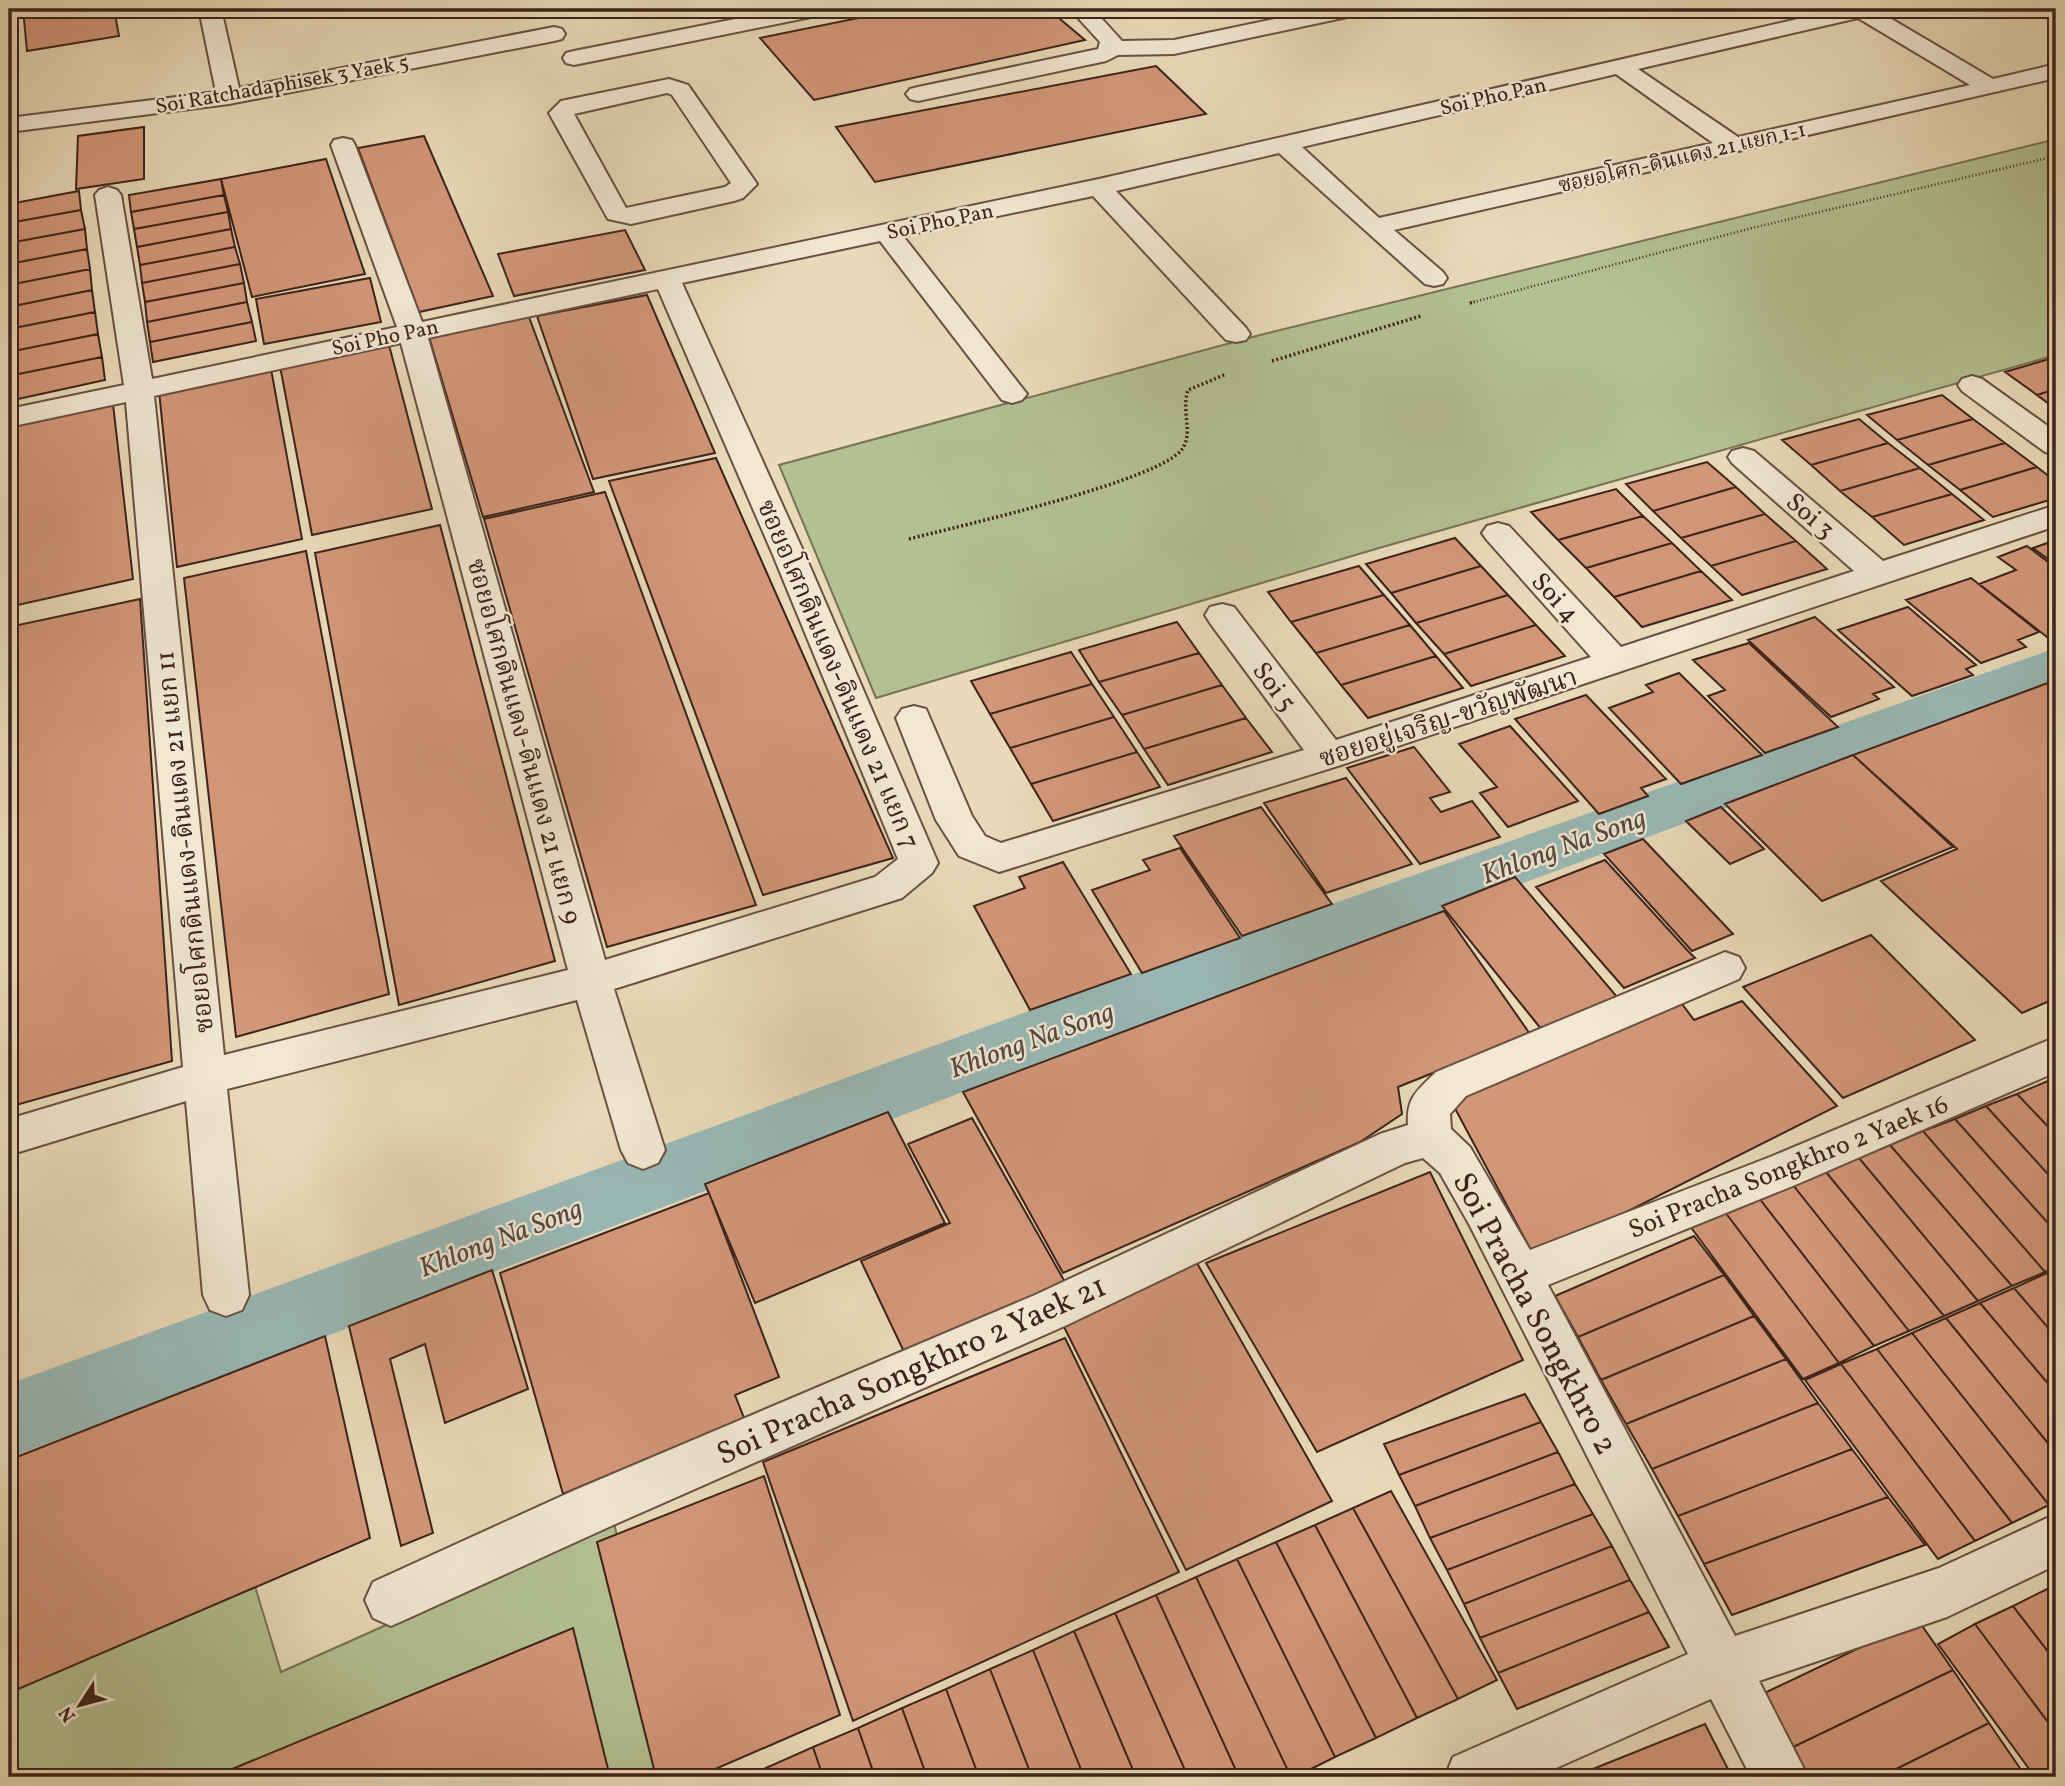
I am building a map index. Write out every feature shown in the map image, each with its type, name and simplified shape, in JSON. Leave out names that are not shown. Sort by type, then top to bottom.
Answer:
[{"type":"street","points":[[210,9],[229,97]]},
{"type":"street","points":[[608,98],[574,58],[774,13],[816,9]]},
{"type":"street","points":[[1081,9],[1111,41],[1112,48]]},
{"type":"street","points":[[918,94],[1096,57],[1112,48],[1174,47],[1352,9]]},
{"type":"street","points":[[1865,9],[1990,87]]},
{"type":"street","name":"Soi Pho Pan","points":[[9,418],[1099,187],[1865,9]]},
{"type":"street","name":"Soi Ratchadaphisek 3 Yaek 5","points":[[9,125],[229,97],[548,25],[574,58]]},
{"type":"street","points":[[1619,66],[1733,145]]},
{"type":"street","name":"ซอยอโศก-ดินแดง 21 แยก 1-1","points":[[1374,227],[2056,71]]},
{"type":"street","points":[[669,86],[680,90],[744,184],[742,188],[734,193],[631,216],[614,212],[561,113],[569,106],[608,98],[669,86]]},
{"type":"street","points":[[1284,144],[1434,278]]},
{"type":"street","name":"ซอยอโศกดินแดง-ดินแดง 21 แยก 9","points":[[343,145],[412,331],[591,980],[643,1150]]},
{"type":"street","points":[[1099,187],[1236,334]]},
{"type":"street","name":"ซอยอโศกดินแดง-ดินแดง 21 แยก 11","points":[[108,195],[139,389],[226,1295]]},
{"type":"street","points":[[886,232],[1012,394]]},
{"type":"street","name":"ซอยอโศกดินแดง-ดินแดง 21 แยก 7","points":[[591,980],[888,888],[919,863],[789,555],[667,279]]},
{"type":"street","points":[[1972,385],[2056,446]]},
{"type":"street","name":"Soi 3","points":[[1743,457],[1878,574]]},
{"type":"street","name":"ซอยอยู่เจริญ-ขวัญพัฒนา","points":[[914,719],[955,820],[972,846],[999,858],[1328,756],[2056,515]]},
{"type":"street","name":"Soi 4","points":[[1498,533],[1615,662]]},
{"type":"street","name":"Soi 5","points":[[1222,615],[1328,756]]},
{"type":"street","points":[[1430,1137],[1428,1108],[1451,1084],[1725,968]]},
{"type":"street","points":[[9,1137],[207,1077],[591,980]]},
{"type":"street","name":"Soi Pracha Songkhro 2 Yaek 16","points":[[1518,1276],[1785,1170],[2056,1054]]},
{"type":"street","name":"Soi Pracha Songkhro 2","points":[[1430,1137],[1455,1160],[1485,1210],[1780,1777]]},
{"type":"street","name":"Soi Pracha Songkhro 2 Yaek 21","points":[[391,1600],[593,1508],[1051,1310],[1395,1147],[1430,1137]]},
{"type":"street","points":[[1473,1777],[1721,1667],[1947,1591],[2056,1539]]},
{"type":"path","points":[[1469,304],[1752,228],[2056,156]]},
{"type":"path","points":[[1263,363],[1428,314]]},
{"type":"path","points":[[909,538],[1080,495],[1175,458],[1185,449],[1189,438],[1182,402],[1188,390],[1238,371]]},
{"type":"green space","points":[[2056,139],[2056,355],[1379,548],[876,698],[779,465],[1260,335]]},
{"type":"green space","points":[[614,1523],[674,1777],[9,1777],[9,1648],[250,1570],[281,1672]]},
{"type":"building","points":[[23,9],[114,9],[119,36],[27,51]]},
{"type":"building","points":[[903,9],[1048,9],[1085,40],[814,100],[760,38]]},
{"type":"building","points":[[1156,66],[1206,114],[875,182],[836,127]]},
{"type":"building","points":[[144,127],[144,179],[76,189],[78,136]]},
{"type":"building","points":[[424,136],[493,296],[419,312],[358,148]]},
{"type":"building","points":[[326,159],[365,274],[252,297],[221,179]]},
{"type":"building","points":[[221,179],[224,195],[131,212],[129,195]]},
{"type":"building","points":[[79,191],[81,210],[9,223],[9,204]]},
{"type":"building","points":[[224,195],[228,212],[134,229],[131,212]]},
{"type":"building","points":[[81,210],[85,229],[9,243],[9,223]]},
{"type":"building","points":[[228,212],[231,229],[137,247],[134,229]]},
{"type":"building","points":[[85,229],[87,249],[9,264],[9,243]]},
{"type":"building","points":[[231,229],[235,247],[140,265],[137,247]]},
{"type":"building","points":[[625,230],[645,270],[514,296],[498,254]]},
{"type":"building","points":[[235,247],[240,264],[142,283],[140,265]]},
{"type":"building","points":[[87,249],[90,269],[9,285],[9,264]]},
{"type":"building","points":[[240,264],[244,283],[145,302],[142,283]]},
{"type":"building","points":[[90,269],[92,290],[9,307],[9,285]]},
{"type":"building","points":[[370,278],[381,322],[264,344],[256,299]]},
{"type":"building","points":[[244,283],[247,302],[147,322],[145,302]]},
{"type":"building","points":[[92,290],[95,312],[9,329],[9,307]]},
{"type":"building","points":[[647,295],[715,453],[593,479],[537,316]]},
{"type":"building","points":[[247,302],[252,322],[150,342],[147,322]]},
{"type":"building","points":[[95,312],[98,334],[9,352],[9,329]]},
{"type":"building","points":[[529,317],[594,492],[483,517],[429,337]]},
{"type":"building","points":[[252,322],[256,341],[153,362],[150,342]]},
{"type":"building","points":[[98,334],[102,357],[9,376],[9,352]]},
{"type":"building","points":[[389,345],[432,509],[312,535],[280,366]]},
{"type":"building","points":[[102,357],[105,380],[9,401],[9,376]]},
{"type":"building","points":[[2056,357],[2056,389],[2037,395],[2005,372]]},
{"type":"building","points":[[271,369],[302,539],[177,567],[159,391]]},
{"type":"building","points":[[2056,389],[2056,409],[2037,395]]},
{"type":"building","points":[[1942,395],[1973,419],[1897,440],[1867,415]]},
{"type":"building","points":[[113,404],[133,579],[9,607],[9,426]]},
{"type":"building","points":[[1859,419],[1888,443],[1811,465],[1782,440]]},
{"type":"building","points":[[1973,419],[2005,443],[1928,465],[1897,440]]},
{"type":"building","points":[[1888,443],[1920,468],[1840,491],[1811,465]]},
{"type":"building","points":[[2005,443],[2037,467],[1960,490],[1928,465]]},
{"type":"building","points":[[716,458],[893,858],[763,895],[609,481]]},
{"type":"building","points":[[1707,462],[1736,487],[1653,511],[1626,484]]},
{"type":"building","points":[[2037,467],[2056,482],[2056,498],[1993,517],[1960,490]]},
{"type":"building","points":[[1920,468],[1952,494],[1872,517],[1840,491]]},
{"type":"building","points":[[1736,487],[1765,514],[1681,538],[1653,511]]},
{"type":"building","points":[[1616,489],[1643,516],[1558,540],[1531,512]]},
{"type":"building","points":[[605,492],[756,905],[607,947],[484,519]]},
{"type":"building","points":[[1952,494],[1984,520],[1904,545],[1872,517]]},
{"type":"building","points":[[1765,514],[1796,541],[1711,566],[1681,538]]},
{"type":"building","points":[[1643,516],[1672,543],[1586,568],[1558,540]]},
{"type":"building","points":[[440,525],[555,961],[399,1005],[315,553]]},
{"type":"building","points":[[1455,538],[1481,566],[1391,593],[1366,564]]},
{"type":"building","points":[[2056,540],[2056,565],[2033,548]]},
{"type":"building","points":[[1796,541],[1827,569],[1742,595],[1711,566]]},
{"type":"building","points":[[1672,543],[1701,571],[1614,597],[1586,568]]},
{"type":"building","points":[[2027,546],[2056,568],[2056,644],[1979,584],[2016,570],[1998,557]]},
{"type":"building","points":[[306,551],[389,994],[236,1037],[184,578]]},
{"type":"building","points":[[1359,566],[1384,595],[1291,622],[1268,592]]},
{"type":"building","points":[[1481,566],[1508,595],[1416,623],[1391,593]]},
{"type":"building","points":[[1701,571],[1732,600],[1642,627],[1614,597]]},
{"type":"building","points":[[1971,578],[2039,632],[2018,640],[2026,647],[1981,663],[1906,600]]},
{"type":"building","points":[[1384,595],[1410,625],[1316,653],[1291,622]]},
{"type":"building","points":[[1508,595],[1536,625],[1444,654],[1416,623]]},
{"type":"building","points":[[140,599],[172,1061],[9,1107],[9,627]]},
{"type":"building","points":[[1908,607],[1976,665],[1966,669],[1973,675],[1912,696],[1838,630]]},
{"type":"building","points":[[1815,617],[1894,687],[1873,694],[1879,699],[1831,717],[1748,640]]},
{"type":"building","points":[[1177,622],[1199,653],[1099,682],[1079,650]]},
{"type":"building","points":[[1410,625],[1436,656],[1341,685],[1316,653]]},
{"type":"building","points":[[1536,625],[1565,656],[1471,686],[1444,654]]},
{"type":"building","points":[[1749,643],[1838,727],[1765,753],[1708,696],[1725,690],[1693,660]]},
{"type":"building","points":[[1071,652],[1092,684],[990,714],[971,681]]},
{"type":"building","points":[[1199,653],[1222,685],[1122,715],[1099,682]]},
{"type":"building","points":[[1436,656],[1463,688],[1368,718],[1341,685]]},
{"type":"building","points":[[1679,673],[1762,755],[1681,784],[1609,708],[1653,692],[1646,685]]},
{"type":"building","points":[[2056,680],[2056,998],[2022,1013],[1881,881],[1957,849],[1853,755]]},
{"type":"building","points":[[1092,684],[1114,717],[1010,748],[990,714]]},
{"type":"building","points":[[1222,685],[1246,718],[1144,749],[1122,715]]},
{"type":"building","points":[[1586,695],[1666,779],[1641,788],[1648,796],[1599,814],[1515,719]]},
{"type":"building","points":[[1114,717],[1137,752],[1031,784],[1010,748]]},
{"type":"building","points":[[1246,718],[1272,752],[1168,785],[1144,749]]},
{"type":"building","points":[[1510,726],[1578,801],[1508,827],[1480,793],[1497,787],[1459,744]]},
{"type":"building","points":[[1414,747],[1450,792],[1430,798],[1441,812],[1472,801],[1500,837],[1420,864],[1347,768]]},
{"type":"building","points":[[1137,752],[1160,787],[1053,821],[1031,784]]},
{"type":"building","points":[[1853,755],[1953,847],[1822,901],[1725,804]]},
{"type":"building","points":[[1346,778],[1412,864],[1326,893],[1264,803]]},
{"type":"building","points":[[1261,807],[1332,904],[1242,936],[1174,836]]},
{"type":"building","points":[[1721,807],[1764,849],[1730,864],[1686,821]]},
{"type":"building","points":[[1643,839],[1733,934],[1692,951],[1604,854]]},
{"type":"building","points":[[1180,848],[1240,938],[1142,973],[1092,890],[1150,870],[1143,860]]},
{"type":"building","points":[[1605,860],[1695,958],[1624,988],[1536,887]]},
{"type":"building","points":[[1063,862],[1131,974],[1030,1010],[974,906],[1025,888],[1019,877]]},
{"type":"building","points":[[1515,877],[1618,998],[1542,1030],[1442,906]]},
{"type":"building","points":[[1444,911],[1530,1034],[1398,1087],[1402,1114],[1360,1142],[1063,1273],[963,1092]]},
{"type":"building","points":[[1871,935],[1975,1040],[1843,1098],[1743,987]]},
{"type":"building","points":[[1679,1000],[1694,1020],[1742,1001],[1837,1106],[1535,1258],[1451,1101]]},
{"type":"building","points":[[2048,1081],[2056,1090],[2056,1135],[2017,1094]]},
{"type":"building","points":[[2017,1094],[2056,1135],[2056,1183],[1986,1106]]},
{"type":"building","points":[[1986,1106],[2056,1183],[2056,1232],[1955,1119]]},
{"type":"building","points":[[888,1112],[945,1223],[755,1303],[705,1184]]},
{"type":"building","points":[[972,1118],[1065,1282],[905,1354],[861,1261],[950,1223],[908,1144]]},
{"type":"building","points":[[1955,1119],[2056,1232],[2056,1267],[2045,1272],[1923,1131]]},
{"type":"building","points":[[1923,1131],[2045,1272],[2012,1286],[1890,1145]]},
{"type":"building","points":[[1890,1145],[2012,1286],[1978,1301],[1859,1158]]},
{"type":"building","points":[[1859,1158],[1978,1301],[1944,1316],[1826,1172]]},
{"type":"building","points":[[1430,1172],[1523,1360],[1317,1452],[1206,1263]]},
{"type":"building","points":[[1826,1172],[1944,1316],[1909,1331],[1793,1185]]},
{"type":"building","points":[[1793,1185],[1909,1331],[1874,1346],[1759,1198]]},
{"type":"building","points":[[709,1193],[779,1377],[735,1395],[744,1418],[563,1494],[500,1273]]},
{"type":"building","points":[[1759,1198],[1874,1346],[1839,1363],[1725,1212]]},
{"type":"building","points":[[1725,1212],[1839,1363],[1803,1379],[1690,1226]]},
{"type":"building","points":[[1694,1236],[1724,1275],[1578,1337],[1555,1296]]},
{"type":"building","points":[[1197,1263],[1332,1501],[1186,1570],[1061,1321]]},
{"type":"building","points":[[492,1270],[528,1389],[445,1423],[425,1344],[390,1359],[433,1533],[401,1546],[349,1326]]},
{"type":"building","points":[[2047,1273],[2056,1283],[2056,1337],[2014,1288]]},
{"type":"building","points":[[1724,1275],[1754,1316],[1601,1380],[1578,1337]]},
{"type":"building","points":[[2014,1288],[2056,1337],[2056,1393],[1980,1303]]},
{"type":"building","points":[[1980,1303],[2056,1393],[2056,1453],[1946,1318]]},
{"type":"building","points":[[1754,1316],[1786,1359],[1626,1424],[1601,1380]]},
{"type":"building","points":[[1946,1318],[2056,1453],[2056,1502],[2049,1505],[1912,1333]]},
{"type":"building","points":[[1912,1333],[2049,1505],[2012,1523],[1877,1349]]},
{"type":"building","points":[[325,1336],[370,1538],[9,1693],[9,1460]]},
{"type":"building","points":[[1065,1338],[1179,1572],[853,1721],[763,1462]]},
{"type":"building","points":[[1877,1349],[2012,1523],[1975,1541],[1841,1364]]},
{"type":"building","points":[[1786,1359],[1818,1403],[1652,1469],[1626,1424]]},
{"type":"building","points":[[1841,1364],[1975,1541],[1938,1559],[1805,1380]]},
{"type":"building","points":[[1525,1394],[1541,1422],[1399,1475],[1384,1444]]},
{"type":"building","points":[[1818,1403],[1852,1449],[1678,1516],[1652,1469]]},
{"type":"building","points":[[1541,1422],[1558,1452],[1415,1506],[1399,1475]]},
{"type":"building","points":[[1852,1449],[1888,1497],[1704,1564],[1678,1516]]},
{"type":"building","points":[[1558,1452],[1575,1484],[1430,1538],[1415,1506]]},
{"type":"building","points":[[764,1476],[840,1715],[697,1777],[656,1777],[597,1542]]},
{"type":"building","points":[[1575,1484],[1593,1514],[1447,1570],[1430,1538]]},
{"type":"building","points":[[1391,1491],[1497,1680],[1458,1699],[1353,1508]]},
{"type":"building","points":[[1888,1497],[1925,1545],[1732,1615],[1704,1564]]},
{"type":"building","points":[[1353,1508],[1458,1699],[1417,1718],[1315,1525]]},
{"type":"building","points":[[1593,1514],[1612,1546],[1464,1604],[1447,1570]]},
{"type":"building","points":[[1315,1525],[1417,1718],[1376,1738],[1276,1542]]},
{"type":"building","points":[[1276,1542],[1376,1738],[1335,1757],[1237,1559]]},
{"type":"building","points":[[1612,1546],[1630,1580],[1480,1638],[1464,1604]]},
{"type":"building","points":[[1237,1559],[1335,1757],[1295,1777],[1291,1777],[1196,1577]]},
{"type":"building","points":[[1196,1577],[1291,1777],[1239,1777],[1156,1595]]},
{"type":"building","points":[[1630,1580],[1649,1612],[1498,1673],[1480,1638]]},
{"type":"building","points":[[2051,1587],[2056,1594],[2056,1662],[2013,1606]]},
{"type":"building","points":[[1156,1595],[1239,1777],[1188,1777],[1115,1613]]},
{"type":"building","points":[[2013,1606],[2056,1662],[2056,1733],[1975,1624]]},
{"type":"building","points":[[1649,1612],[1669,1647],[1517,1709],[1498,1673]]},
{"type":"building","points":[[1115,1613],[1188,1777],[1136,1777],[1074,1631]]},
{"type":"building","points":[[1918,1620],[1953,1670],[1787,1750],[1756,1697]]},
{"type":"building","points":[[1975,1624],[2056,1733],[2056,1777],[2035,1777],[1938,1644]]},
{"type":"building","points":[[573,1628],[610,1777],[213,1777]]},
{"type":"building","points":[[1074,1631],[1136,1777],[1084,1777],[1033,1650]]},
{"type":"building","points":[[1033,1650],[1084,1777],[1032,1777],[990,1669]]},
{"type":"building","points":[[990,1669],[1032,1777],[979,1777],[946,1689]]},
{"type":"building","points":[[1953,1670],[1989,1723],[1880,1777],[1803,1777],[1787,1750]]},
{"type":"building","points":[[946,1689],[979,1777],[927,1777],[902,1708]]},
{"type":"building","points":[[902,1708],[927,1777],[875,1777],[858,1728]]},
{"type":"building","points":[[1989,1723],[2026,1777],[1880,1777]]},
{"type":"building","points":[[1705,1724],[1732,1777],[1573,1777]]},
{"type":"building","points":[[858,1728],[875,1777],[823,1777],[813,1747]]},
{"type":"building","points":[[813,1747],[823,1777],[771,1777],[768,1767]]},
{"type":"building","points":[[768,1767],[771,1777],[747,1777]]},
{"type":"waterway","name":"Khlong Na Song","points":[[9,1421],[1041,1034],[2056,666]]}]
